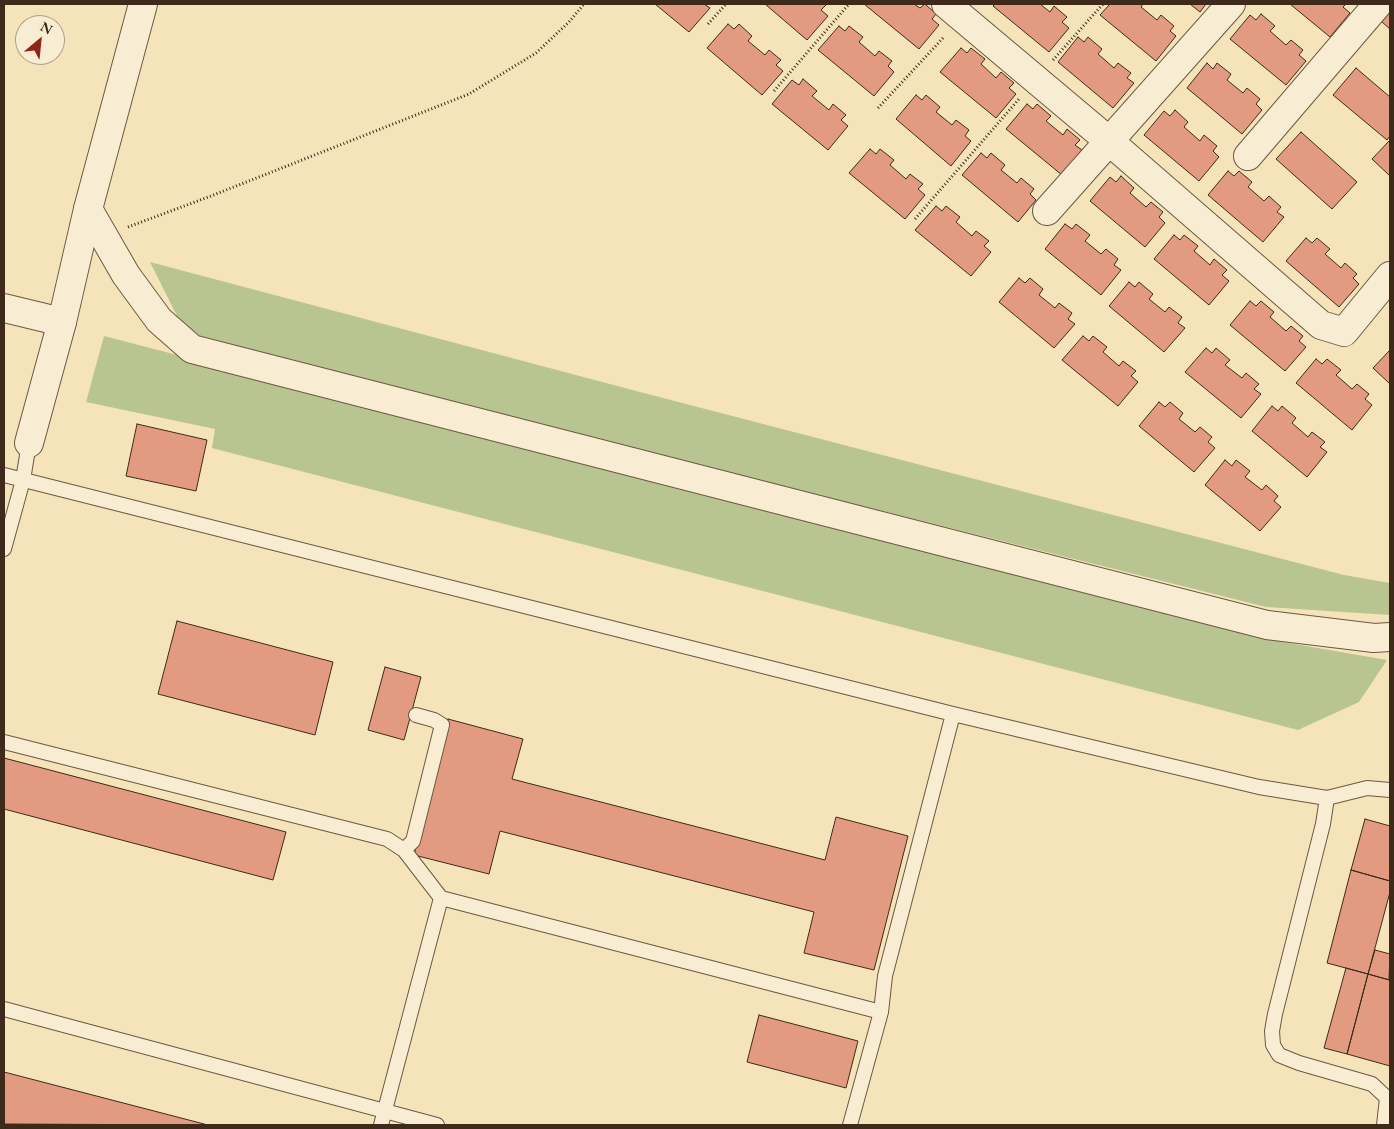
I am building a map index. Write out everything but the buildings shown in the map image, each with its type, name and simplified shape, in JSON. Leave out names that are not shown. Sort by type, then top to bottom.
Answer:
[{"type":"street","points":[[29,444],[62,322],[88,209],[143,4]]},
{"type":"street","points":[[1047,212],[1231,4]]},
{"type":"street","points":[[1248,156],[1376,4]]},
{"type":"street","points":[[960,8],[1036,80],[1321,325],[1344,332],[1390,276]]},
{"type":"street","points":[[88,209],[126,275],[159,320],[192,349],[1267,625],[1374,638],[1390,637]]},
{"type":"street","points":[[4,308],[62,322]]},
{"type":"lane","points":[[4,549],[23,480],[29,444]]},
{"type":"lane","points":[[4,475],[953,714],[1259,787],[1327,798],[1367,788],[1390,790]]},
{"type":"lane","points":[[850,1125],[881,1012],[885,976],[953,714]]},
{"type":"lane","points":[[404,850],[413,841],[442,725],[434,720],[416,715]]},
{"type":"lane","points":[[4,742],[387,839],[404,850],[441,898],[881,1012]]},
{"type":"lane","points":[[1327,798],[1323,824],[1275,1014],[1272,1031],[1273,1044],[1278,1055],[1372,1084],[1387,1098],[1384,1125]]},
{"type":"lane","points":[[381,1125],[441,898]]},
{"type":"lane","points":[[4,1009],[437,1125]]},
{"type":"path","points":[[105,239],[128,226],[211,196],[469,94],[536,53],[584,4]]},
{"type":"path","points":[[708,24],[726,4]]},
{"type":"path","points":[[774,91],[849,4]]},
{"type":"path","points":[[915,219],[1103,4]]},
{"type":"path","points":[[878,108],[960,8]]},
{"type":"green space","points":[[150,262],[1344,575],[1390,583],[1390,615],[1266,607],[407,392],[197,335],[178,318]]},
{"type":"green space","points":[[104,336],[1283,642],[1387,660],[1359,702],[1298,730],[212,448],[215,429],[86,402]]}]
